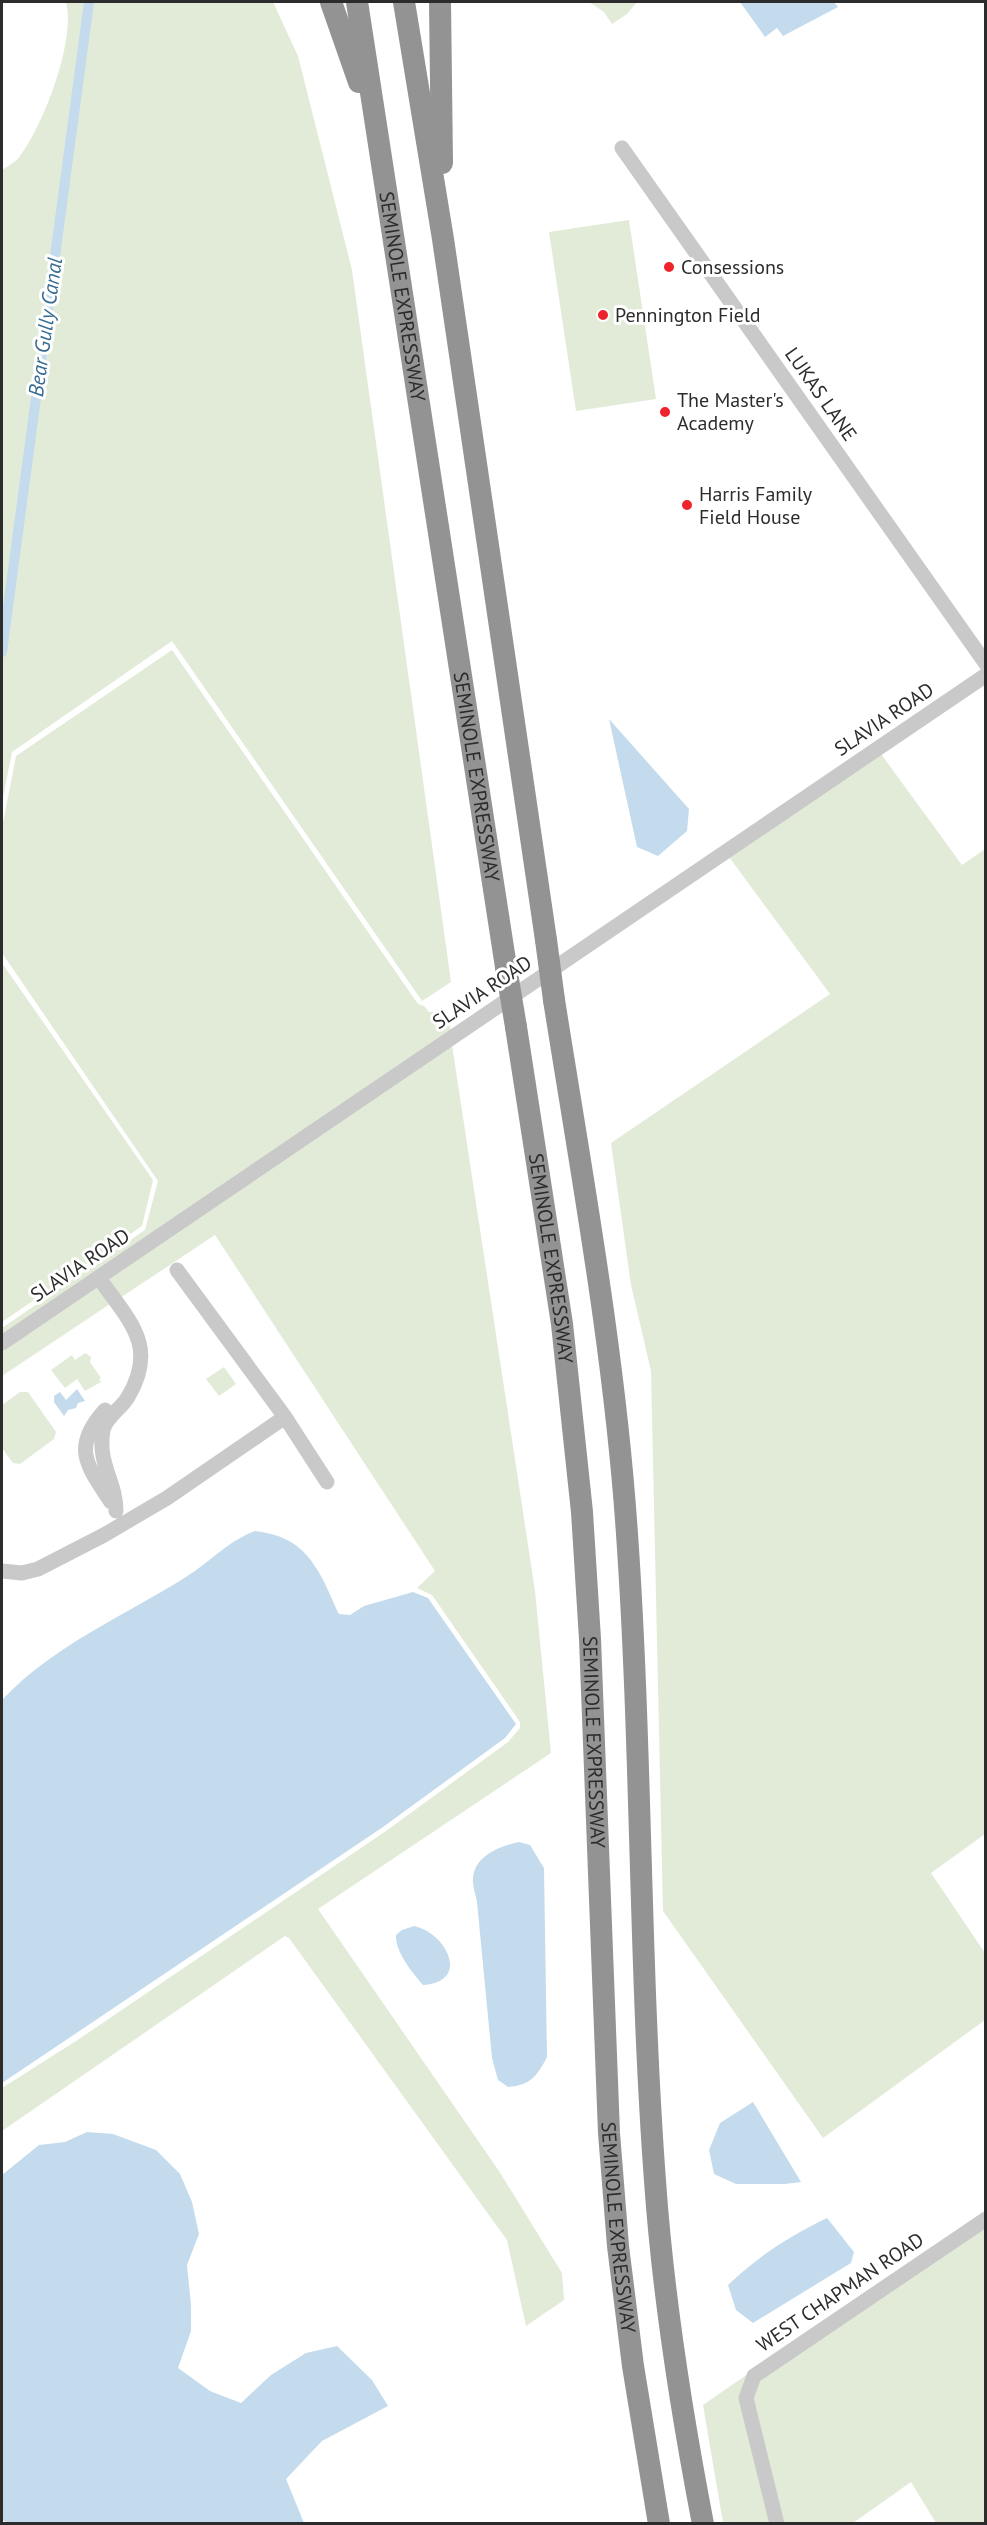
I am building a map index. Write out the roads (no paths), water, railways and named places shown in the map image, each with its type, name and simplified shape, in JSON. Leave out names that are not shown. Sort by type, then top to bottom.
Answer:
[{"type":"highway","points":[[331,2],[381,148]]},
{"type":"highway","name":"SEMINOLE EXPRESSWAY","points":[[357,2],[562,1324],[582,1512],[590,1639],[606,2073],[618,2246],[633,2366],[659,2523]]},
{"type":"highway","name":"SEMINOLE EXPRESSWAY","points":[[404,2],[442,239],[554,1000],[600,1292],[615,1408],[627,1532],[633,1635],[647,2033],[655,2182],[668,2316],[686,2431],[704,2523]]},
{"type":"highway","points":[[440,2],[442,239]]},
{"type":"street","name":"LUKAS LANE","points":[[622,148],[986,664]]},
{"type":"street","name":"SLAVIA ROAD","points":[[2,1343],[986,675]]},
{"type":"street","points":[[177,1270],[285,1417],[327,1482]]},
{"type":"street","points":[[99,1278],[133,1324],[142,1346],[142,1358],[128,1398],[104,1426],[102,1460],[120,1516]]},
{"type":"street","points":[[2,1571],[22,1574],[38,1569],[104,1535],[120,1516],[176,1492],[285,1417]]},
{"type":"street","name":"WEST CHAPMAN ROAD","points":[[777,2523],[746,2398],[754,2376],[986,2219]]},
{"type":"water","points":[[740,2],[834,2],[838,7],[783,36],[777,28],[765,37]]},
{"type":"water","points":[[609,719],[689,809],[687,831],[658,856],[637,847]]},
{"type":"water","points":[[77,1389],[85,1401],[78,1403],[76,1408],[68,1410],[64,1416],[54,1402],[54,1396],[60,1392],[66,1400]]},
{"type":"water","points":[[255,1531],[273,1534],[300,1548],[318,1570],[339,1614],[350,1615],[364,1606],[413,1592],[428,1598],[516,1724],[505,1738],[383,1827],[2,2083],[3,1699],[23,1680],[67,1647],[186,1577],[228,1546]]},
{"type":"water","points":[[519,1842],[530,1845],[544,1868],[547,2057],[528,2082],[508,2087],[498,2080],[492,2058],[473,1881],[478,1863],[497,1849]]},
{"type":"water","points":[[414,1926],[426,1930],[436,1938],[449,1957],[450,1967],[446,1976],[438,1982],[423,1985],[405,1962],[398,1948],[396,1935]]},
{"type":"water","points":[[753,2102],[801,2182],[736,2184],[714,2174],[709,2150],[720,2123]]},
{"type":"water","points":[[87,2132],[113,2134],[156,2150],[180,2174],[192,2202],[199,2234],[187,2265],[191,2331],[178,2368],[210,2391],[241,2403],[271,2375],[306,2353],[337,2346],[372,2380],[388,2406],[322,2441],[286,2479],[304,2523],[11,2524],[2,2520],[2,2175],[39,2145],[65,2142]]},
{"type":"water","points":[[827,2218],[854,2252],[851,2263],[753,2323],[736,2310],[728,2285],[775,2247]]},
{"type":"waterway","name":"Bear Gully Canal","points":[[2,652],[89,2]]},
{"type":"place","name":"Consessions","points":[[669,267]]},
{"type":"place","name":"Pennington Field","points":[[603,315]]},
{"type":"place","name":"The Master's Academy","points":[[665,412]]},
{"type":"place","name":"Harris Family Field House","points":[[687,505]]}]
